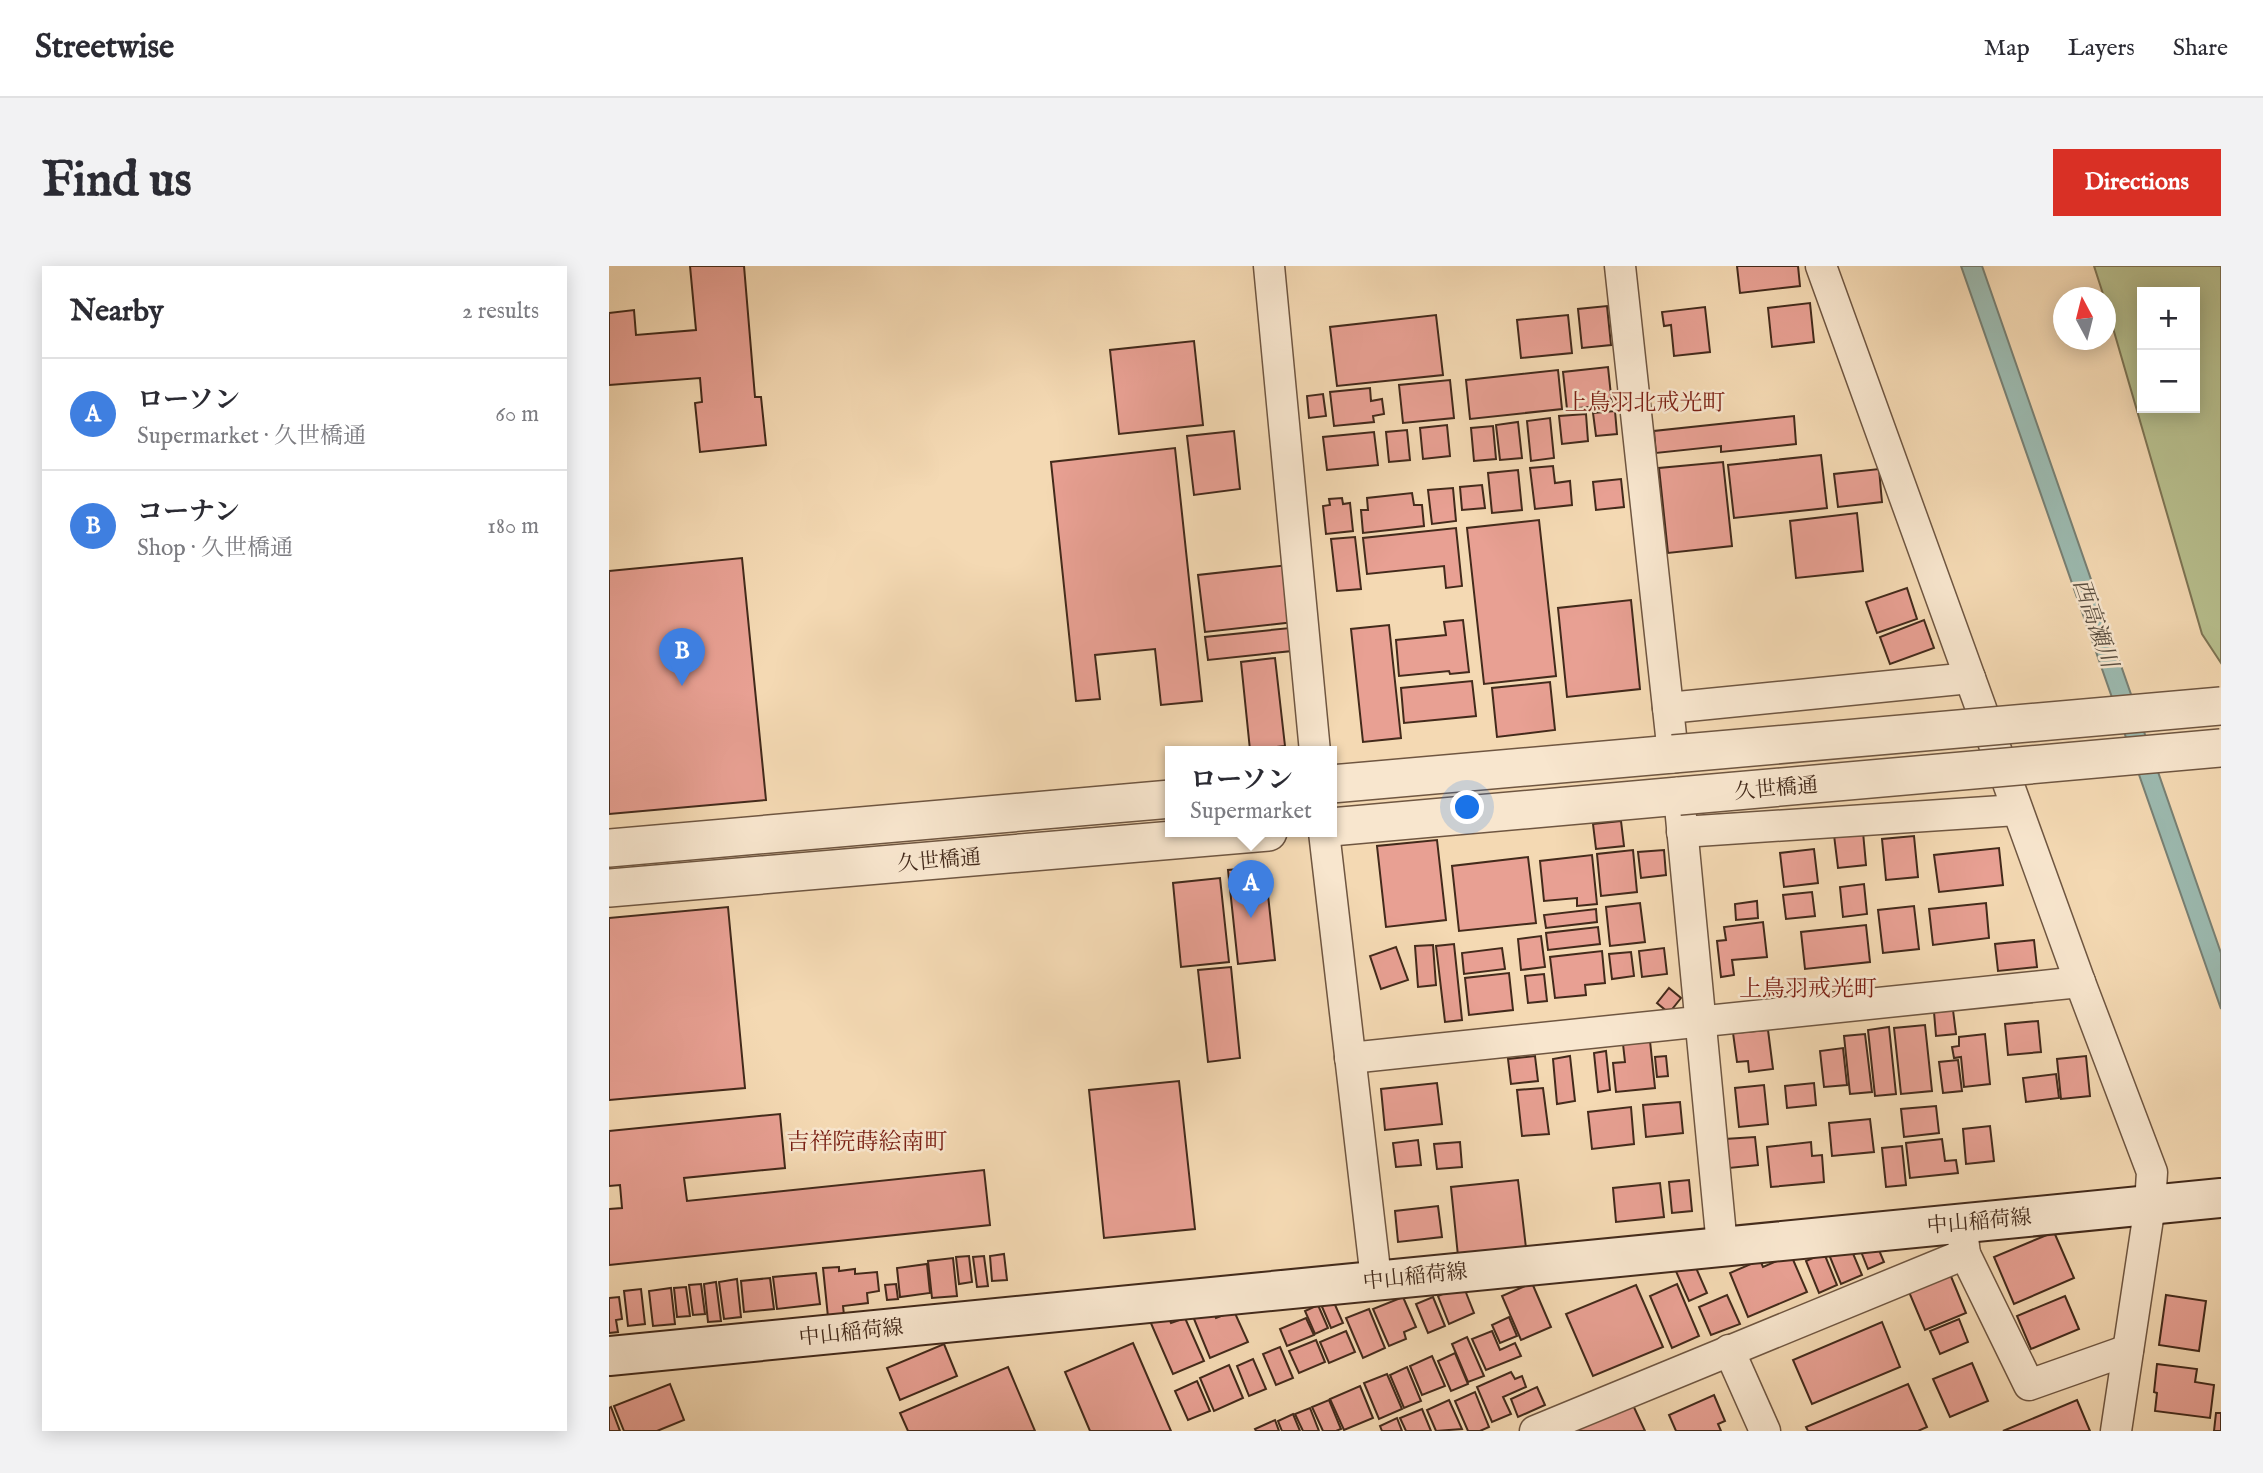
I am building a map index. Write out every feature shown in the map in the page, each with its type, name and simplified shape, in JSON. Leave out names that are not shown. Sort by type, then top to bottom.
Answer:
[{"type":"main road","name":"中山稲荷線","points":[[609,1356],[1722,1246],[1963,1238],[2150,1205],[2217,1198]]},
{"type":"street","points":[[1269,266],[1314,746]]},
{"type":"street","points":[[1620,266],[1673,754]]},
{"type":"street","points":[[1821,266],[2017,810],[2152,1172],[2150,1205],[2116,1431]]},
{"type":"street","points":[[1668,708],[1970,678]]},
{"type":"street","name":"久世橋通","points":[[1337,784],[2221,706]]},
{"type":"street","name":"久世橋通","points":[[1337,827],[1681,814],[2221,748]]},
{"type":"street","name":"久世橋通","points":[[609,848],[1165,800]]},
{"type":"street","points":[[1722,1246],[1681,814],[2017,810]]},
{"type":"street","name":"久世橋通","points":[[609,888],[1209,837]]},
{"type":"street","points":[[1325,837],[1376,1279]]},
{"type":"street","points":[[1350,1058],[2080,982]]},
{"type":"street","points":[[1542,1430],[1729,1350],[1963,1238],[2029,1385],[2128,1350]]},
{"type":"street","points":[[1729,1350],[1765,1431]]},
{"type":"green space","points":[[2094,266],[2221,266],[2221,663],[2202,634],[2138,413],[2200,413],[2200,287],[2137,287],[2137,411],[2116,338],[2116,287],[2101,287]]},
{"type":"water","name":"西高瀬川","points":[[1961,266],[1982,266],[2221,953],[2221,1009]]},
{"type":"building","points":[[690,266],[744,266],[755,397],[761,397],[766,445],[700,452],[695,403],[702,402],[700,378],[609,385],[609,313],[634,310],[636,335],[696,330]]},
{"type":"building","points":[[1737,266],[1798,266],[1800,286],[1740,293]]},
{"type":"building","points":[[1810,303],[1814,342],[1772,347],[1768,308]]},
{"type":"building","points":[[1607,306],[1611,345],[1582,348],[1578,309]]},
{"type":"building","points":[[1705,307],[1710,352],[1674,356],[1671,325],[1664,326],[1662,312]]},
{"type":"building","points":[[1436,315],[1443,375],[1337,386],[1330,327]]},
{"type":"building","points":[[1568,315],[1572,353],[1521,358],[1517,320]]},
{"type":"building","points":[[1194,341],[1203,425],[1119,434],[1110,350]]},
{"type":"building","points":[[1608,367],[1612,405],[1567,409],[1563,372]]},
{"type":"building","points":[[1558,370],[1562,409],[1470,419],[1466,380]]},
{"type":"building","points":[[1450,380],[1454,418],[1403,423],[1399,385]]},
{"type":"building","points":[[1370,388],[1371,401],[1382,399],[1384,414],[1373,416],[1374,422],[1334,426],[1330,392]]},
{"type":"building","points":[[1323,394],[1326,416],[1309,418],[1307,396]]},
{"type":"building","points":[[1615,411],[1617,434],[1596,436],[1593,413]]},
{"type":"building","points":[[1586,414],[1588,441],[1562,444],[1559,416]]},
{"type":"building","points":[[1794,416],[1796,444],[1721,452],[1721,446],[1656,453],[1654,431]]},
{"type":"building","points":[[1550,418],[1554,458],[1531,461],[1527,421]]},
{"type":"building","points":[[1518,422],[1522,458],[1500,460],[1496,425]]},
{"type":"building","points":[[1447,425],[1450,456],[1423,459],[1420,428]]},
{"type":"building","points":[[1493,426],[1496,459],[1474,461],[1471,428]]},
{"type":"building","points":[[1407,430],[1410,460],[1389,462],[1386,432]]},
{"type":"building","points":[[1234,431],[1240,489],[1194,495],[1187,436]]},
{"type":"building","points":[[1374,432],[1378,465],[1327,470],[1323,437]]},
{"type":"building","points":[[1175,448],[1202,701],[1161,705],[1155,649],[1095,655],[1100,699],[1076,701],[1051,462]]},
{"type":"building","points":[[1821,455],[1827,508],[1734,518],[1728,465]]},
{"type":"building","points":[[1723,462],[1732,546],[1668,553],[1659,468]]},
{"type":"building","points":[[1553,466],[1555,483],[1570,481],[1572,505],[1535,509],[1530,468]]},
{"type":"building","points":[[1879,469],[1882,502],[1838,507],[1834,474]]},
{"type":"building","points":[[1518,470],[1522,510],[1492,513],[1488,473]]},
{"type":"building","points":[[1621,479],[1624,507],[1596,510],[1593,482]]},
{"type":"building","points":[[1482,485],[1485,508],[1462,510],[1460,487]]},
{"type":"building","points":[[1453,488],[1456,521],[1432,524],[1428,490]]},
{"type":"building","points":[[1412,493],[1414,505],[1422,505],[1424,526],[1363,533],[1361,510],[1368,510],[1367,498]]},
{"type":"building","points":[[1342,498],[1343,504],[1350,503],[1353,531],[1326,534],[1323,506],[1330,505],[1329,499]]},
{"type":"building","points":[[1857,513],[1863,571],[1796,578],[1790,521]]},
{"type":"building","points":[[1539,520],[1556,676],[1484,684],[1467,528]]},
{"type":"building","points":[[1456,528],[1462,586],[1446,588],[1444,566],[1367,574],[1363,538]]},
{"type":"building","points":[[1355,537],[1361,589],[1337,591],[1331,539]]},
{"type":"building","points":[[742,558],[766,800],[609,814],[609,571]]},
{"type":"building","points":[[1289,565],[1294,622],[1205,632],[1198,575]]},
{"type":"building","points":[[1907,588],[1917,619],[1877,633],[1866,602]]},
{"type":"building","points":[[1631,600],[1640,689],[1567,697],[1558,608]]},
{"type":"building","points":[[1463,620],[1469,672],[1450,674],[1449,671],[1399,676],[1396,640],[1446,635],[1444,622]]},
{"type":"building","points":[[1924,620],[1934,648],[1890,664],[1880,637]]},
{"type":"building","points":[[1389,625],[1401,738],[1363,742],[1351,629]]},
{"type":"building","points":[[1290,628],[1292,651],[1208,660],[1205,637]]},
{"type":"building","points":[[1275,658],[1285,746],[1250,746],[1241,662]]},
{"type":"building","points":[[1472,681],[1476,716],[1404,723],[1401,688]]},
{"type":"building","points":[[1550,682],[1555,730],[1497,737],[1492,688]]},
{"type":"building","points":[[1621,821],[1624,846],[1596,849],[1593,824]]},
{"type":"building","points":[[1863,832],[1866,865],[1838,868],[1834,835]]},
{"type":"building","points":[[1914,836],[1918,877],[1886,880],[1882,839]]},
{"type":"building","points":[[1437,840],[1446,920],[1386,927],[1377,846]]},
{"type":"building","points":[[1999,848],[2003,885],[1939,892],[1934,855]]},
{"type":"building","points":[[1814,849],[1818,883],[1784,887],[1780,853]]},
{"type":"building","points":[[1633,850],[1637,892],[1601,896],[1597,854]]},
{"type":"building","points":[[1664,850],[1666,875],[1641,878],[1638,852]]},
{"type":"building","points":[[1592,855],[1597,904],[1577,906],[1577,898],[1544,901],[1540,861]]},
{"type":"building","points":[[1528,857],[1536,923],[1459,931],[1452,866]]},
{"type":"building","points":[[1265,867],[1275,960],[1238,964],[1228,870]]},
{"type":"building","points":[[1220,878],[1229,962],[1181,967],[1173,883]]},
{"type":"building","points":[[1864,884],[1867,914],[1843,917],[1840,887]]},
{"type":"building","points":[[1812,892],[1815,916],[1786,919],[1783,895]]},
{"type":"building","points":[[1757,901],[1758,918],[1736,920],[1735,904]]},
{"type":"building","points":[[1640,903],[1645,942],[1610,946],[1606,907]]},
{"type":"building","points":[[1986,903],[1989,938],[1933,945],[1929,909]]},
{"type":"building","points":[[1914,906],[1919,949],[1883,953],[1878,910]]},
{"type":"building","points":[[728,907],[745,1088],[609,1100],[609,918]]},
{"type":"building","points":[[1596,909],[1597,922],[1546,928],[1544,915]]},
{"type":"building","points":[[1763,922],[1767,957],[1732,960],[1734,975],[1721,977],[1717,941],[1726,940],[1724,927]]},
{"type":"building","points":[[1866,925],[1870,962],[1805,969],[1801,932]]},
{"type":"building","points":[[1598,927],[1600,944],[1548,950],[1546,933]]},
{"type":"building","points":[[1541,936],[1545,967],[1521,970],[1518,939]]},
{"type":"building","points":[[2034,940],[2037,967],[1998,971],[1995,944]]},
{"type":"building","points":[[1454,944],[1462,1020],[1445,1022],[1436,946]]},
{"type":"building","points":[[1433,945],[1436,985],[1418,987],[1415,946]]},
{"type":"building","points":[[1396,947],[1408,980],[1381,989],[1370,956]]},
{"type":"building","points":[[1502,948],[1505,969],[1464,974],[1462,953]]},
{"type":"building","points":[[1664,948],[1667,974],[1642,977],[1639,951]]},
{"type":"building","points":[[1602,951],[1605,983],[1585,985],[1586,995],[1555,998],[1550,957]]},
{"type":"building","points":[[1631,952],[1634,976],[1612,979],[1609,954]]},
{"type":"building","points":[[1231,967],[1240,1058],[1208,1062],[1198,970]]},
{"type":"building","points":[[1509,973],[1513,1010],[1469,1015],[1465,978]]},
{"type":"building","points":[[1544,974],[1547,1001],[1528,1003],[1525,976]]},
{"type":"building","points":[[1669,988],[1681,998],[1669,1013],[1657,1003]]},
{"type":"building","points":[[1953,1010],[1956,1034],[1936,1036],[1934,1012]]},
{"type":"building","points":[[2038,1021],[2041,1052],[2008,1055],[2005,1024]]},
{"type":"building","points":[[1925,1025],[1932,1091],[1901,1094],[1894,1028]]},
{"type":"building","points":[[1889,1027],[1896,1094],[1875,1096],[1868,1030]]},
{"type":"building","points":[[1768,1030],[1773,1069],[1749,1072],[1748,1061],[1737,1062],[1733,1033]]},
{"type":"building","points":[[1865,1034],[1872,1092],[1850,1094],[1844,1036]]},
{"type":"building","points":[[1985,1034],[1990,1084],[1964,1087],[1961,1057],[1954,1058],[1952,1047],[1959,1046],[1959,1037]]},
{"type":"building","points":[[1650,1041],[1655,1088],[1616,1092],[1613,1063],[1625,1062],[1623,1044]]},
{"type":"building","points":[[1843,1048],[1847,1085],[1824,1087],[1820,1051]]},
{"type":"building","points":[[1606,1051],[1610,1090],[1598,1092],[1594,1053]]},
{"type":"building","points":[[1535,1056],[1538,1081],[1511,1084],[1508,1059]]},
{"type":"building","points":[[1570,1056],[1575,1101],[1557,1104],[1553,1059]]},
{"type":"building","points":[[1666,1056],[1668,1076],[1657,1077],[1655,1057]]},
{"type":"building","points":[[2086,1056],[2090,1096],[2061,1099],[2057,1059]]},
{"type":"building","points":[[1958,1060],[1962,1091],[1943,1093],[1939,1062]]},
{"type":"building","points":[[2056,1074],[2059,1098],[2026,1102],[2023,1078]]},
{"type":"building","points":[[1179,1081],[1195,1229],[1104,1238],[1089,1090]]},
{"type":"building","points":[[1437,1083],[1442,1124],[1385,1130],[1381,1089]]},
{"type":"building","points":[[1814,1083],[1816,1105],[1787,1108],[1785,1086]]},
{"type":"building","points":[[1764,1085],[1768,1124],[1739,1127],[1735,1088]]},
{"type":"building","points":[[1543,1088],[1549,1134],[1522,1136],[1517,1090]]},
{"type":"building","points":[[1680,1102],[1683,1133],[1646,1137],[1643,1105]]},
{"type":"building","points":[[1936,1106],[1939,1133],[1904,1137],[1901,1109]]},
{"type":"building","points":[[1631,1107],[1634,1144],[1592,1149],[1588,1112]]},
{"type":"building","points":[[780,1114],[785,1168],[684,1178],[687,1201],[984,1170],[990,1225],[609,1265],[609,1209],[622,1208],[620,1185],[609,1186],[609,1131]]},
{"type":"building","points":[[1870,1119],[1874,1152],[1832,1156],[1829,1123]]},
{"type":"building","points":[[1990,1126],[1994,1161],[1966,1164],[1963,1129]]},
{"type":"building","points":[[1755,1137],[1758,1165],[1729,1168],[1725,1139]]},
{"type":"building","points":[[1942,1139],[1945,1161],[1956,1160],[1958,1173],[1910,1178],[1906,1143]]},
{"type":"building","points":[[1418,1140],[1421,1165],[1396,1167],[1393,1143]]},
{"type":"building","points":[[1460,1142],[1462,1167],[1437,1169],[1434,1144]]},
{"type":"building","points":[[1811,1142],[1812,1156],[1822,1155],[1824,1182],[1771,1187],[1767,1147]]},
{"type":"building","points":[[1902,1146],[1906,1185],[1886,1187],[1882,1148]]},
{"type":"building","points":[[1518,1180],[1526,1248],[1458,1256],[1451,1187]]},
{"type":"building","points":[[1689,1180],[1692,1211],[1672,1213],[1669,1182]]},
{"type":"building","points":[[1660,1183],[1664,1217],[1616,1222],[1613,1188]]},
{"type":"building","points":[[1438,1206],[1442,1237],[1398,1242],[1395,1211]]},
{"type":"building","points":[[2054,1232],[2074,1278],[2014,1304],[1994,1257]]},
{"type":"building","points":[[1876,1243],[1884,1262],[1868,1269],[1860,1249]]},
{"type":"building","points":[[1849,1244],[1862,1275],[1841,1284],[1828,1252]]},
{"type":"building","points":[[1824,1253],[1837,1285],[1819,1293],[1806,1261]]},
{"type":"building","points":[[1004,1254],[1007,1280],[992,1281],[990,1256]]},
{"type":"building","points":[[1791,1255],[1807,1292],[1748,1317],[1730,1273],[1760,1260],[1763,1267]]},
{"type":"building","points":[[969,1256],[972,1282],[959,1284],[956,1257]]},
{"type":"building","points":[[984,1256],[988,1286],[977,1287],[973,1257]]},
{"type":"building","points":[[953,1258],[957,1296],[932,1298],[928,1261]]},
{"type":"building","points":[[1693,1261],[1707,1293],[1689,1301],[1675,1269]]},
{"type":"building","points":[[927,1264],[930,1293],[900,1297],[897,1268]]},
{"type":"building","points":[[839,1267],[839,1271],[855,1269],[855,1274],[877,1272],[879,1291],[867,1293],[868,1303],[843,1306],[844,1315],[828,1317],[823,1268]]},
{"type":"building","points":[[816,1273],[820,1304],[777,1309],[773,1277]]},
{"type":"building","points":[[1950,1274],[1966,1313],[1925,1330],[1909,1292]]},
{"type":"building","points":[[770,1278],[774,1309],[744,1312],[741,1281]]},
{"type":"building","points":[[737,1279],[741,1317],[724,1319],[719,1282]]},
{"type":"building","points":[[716,1282],[721,1321],[708,1322],[704,1284]]},
{"type":"building","points":[[1532,1283],[1551,1327],[1521,1340],[1502,1296]]},
{"type":"building","points":[[701,1284],[705,1314],[693,1315],[689,1285]]},
{"type":"building","points":[[896,1284],[898,1299],[887,1300],[885,1285]]},
{"type":"building","points":[[1677,1284],[1699,1336],[1672,1348],[1650,1296]]},
{"type":"building","points":[[1463,1285],[1474,1313],[1449,1324],[1438,1296]]},
{"type":"building","points":[[1636,1285],[1663,1347],[1593,1376],[1566,1314]]},
{"type":"building","points":[[686,1287],[690,1316],[677,1317],[674,1288]]},
{"type":"building","points":[[671,1288],[675,1324],[653,1326],[649,1291]]},
{"type":"building","points":[[641,1289],[645,1324],[628,1326],[624,1291]]},
{"type":"building","points":[[1727,1295],[1740,1324],[1711,1335],[1699,1307]]},
{"type":"building","points":[[2166,1295],[2206,1301],[2199,1351],[2159,1345]]},
{"type":"building","points":[[2065,1296],[2079,1329],[2031,1349],[2017,1316]]},
{"type":"building","points":[[619,1297],[622,1319],[616,1320],[618,1332],[609,1333],[609,1298]]},
{"type":"building","points":[[1403,1297],[1416,1327],[1404,1332],[1406,1339],[1389,1346],[1373,1309]]},
{"type":"building","points":[[1433,1297],[1445,1326],[1428,1333],[1416,1304]]},
{"type":"building","points":[[1332,1298],[1343,1323],[1331,1328],[1320,1302]]},
{"type":"building","points":[[1318,1305],[1328,1328],[1315,1334],[1305,1311]]},
{"type":"building","points":[[1211,1306],[1216,1318],[1234,1311],[1248,1342],[1210,1358],[1192,1314]]},
{"type":"building","points":[[1369,1309],[1385,1348],[1363,1358],[1346,1318]]},
{"type":"building","points":[[1167,1314],[1171,1323],[1185,1318],[1204,1361],[1173,1374],[1150,1321]]},
{"type":"building","points":[[1509,1317],[1517,1336],[1500,1343],[1492,1325]]},
{"type":"building","points":[[1306,1318],[1314,1335],[1287,1346],[1280,1329]]},
{"type":"building","points":[[1959,1319],[1968,1342],[1940,1354],[1930,1331]]},
{"type":"building","points":[[1882,1322],[1900,1367],[1812,1404],[1793,1360]]},
{"type":"building","points":[[1346,1331],[1355,1352],[1329,1363],[1320,1342]]},
{"type":"building","points":[[1492,1331],[1500,1350],[1515,1343],[1521,1356],[1486,1370],[1472,1339]]},
{"type":"building","points":[[1467,1337],[1484,1376],[1468,1382],[1452,1344]]},
{"type":"building","points":[[1316,1340],[1325,1362],[1299,1373],[1289,1351]]},
{"type":"building","points":[[1133,1343],[1171,1431],[1090,1431],[1065,1372]]},
{"type":"building","points":[[944,1344],[957,1376],[900,1400],[887,1368]]},
{"type":"building","points":[[1280,1347],[1293,1378],[1276,1385],[1263,1354]]},
{"type":"building","points":[[1455,1353],[1468,1384],[1451,1391],[1438,1361]]},
{"type":"building","points":[[1432,1356],[1445,1386],[1422,1395],[1410,1366]]},
{"type":"building","points":[[1253,1359],[1266,1389],[1249,1396],[1237,1366]]},
{"type":"building","points":[[1972,1363],[1988,1401],[1950,1417],[1933,1379]]},
{"type":"building","points":[[2157,1364],[2197,1369],[2195,1382],[2214,1385],[2210,1418],[2155,1411]]},
{"type":"building","points":[[1229,1365],[1243,1398],[1214,1411],[1200,1378]]},
{"type":"building","points":[[1008,1367],[1035,1431],[908,1431],[900,1413]]},
{"type":"building","points":[[1407,1367],[1421,1401],[1404,1408],[1390,1375]]},
{"type":"building","points":[[1511,1372],[1515,1379],[1522,1376],[1526,1387],[1503,1397],[1511,1414],[1492,1422],[1477,1387]]},
{"type":"building","points":[[1387,1374],[1402,1409],[1379,1419],[1364,1383]]},
{"type":"building","points":[[1197,1381],[1210,1411],[1188,1420],[1175,1391]]},
{"type":"building","points":[[670,1384],[684,1420],[657,1431],[624,1431],[614,1406]]},
{"type":"building","points":[[1908,1384],[1927,1427],[1918,1431],[1808,1431],[1806,1427]]},
{"type":"building","points":[[1360,1386],[1373,1418],[1344,1430],[1330,1399]]},
{"type":"building","points":[[1537,1387],[1545,1405],[1518,1417],[1511,1399]]},
{"type":"building","points":[[1475,1392],[1489,1427],[1480,1431],[1468,1431],[1455,1401]]},
{"type":"building","points":[[1714,1395],[1725,1421],[1718,1424],[1721,1431],[1676,1431],[1669,1415]]},
{"type":"building","points":[[1329,1400],[1341,1429],[1336,1431],[1323,1431],[1312,1407]]},
{"type":"building","points":[[1449,1400],[1462,1429],[1436,1431],[1427,1410]]},
{"type":"building","points":[[2077,1400],[2090,1431],[2003,1431]]},
{"type":"building","points":[[1632,1403],[1645,1431],[1579,1431],[1578,1428]]},
{"type":"building","points":[[611,1407],[620,1431],[609,1431]]},
{"type":"building","points":[[1310,1408],[1319,1431],[1303,1431],[1295,1414]]},
{"type":"building","points":[[1422,1409],[1431,1431],[1406,1431],[1400,1418]]},
{"type":"building","points":[[2216,1413],[2221,1413],[2221,1431],[2214,1431]]},
{"type":"building","points":[[1293,1414],[1300,1431],[1282,1431],[1278,1421]]},
{"type":"building","points":[[1397,1418],[1402,1431],[1382,1431],[1380,1426]]},
{"type":"building","points":[[1275,1420],[1279,1431],[1256,1431],[1255,1429]]},
{"type":"place","name":"コーナン","points":[[682,686]]},
{"type":"place","name":"ローソン","points":[[1251,918]]},
{"type":"district","name":"上鳥羽北戒光町","points":[[1645,402]]},
{"type":"district","name":"上鳥羽戒光町","points":[[1808,988]]},
{"type":"district","name":"吉祥院蒔絵南町","points":[[867,1141]]}]
